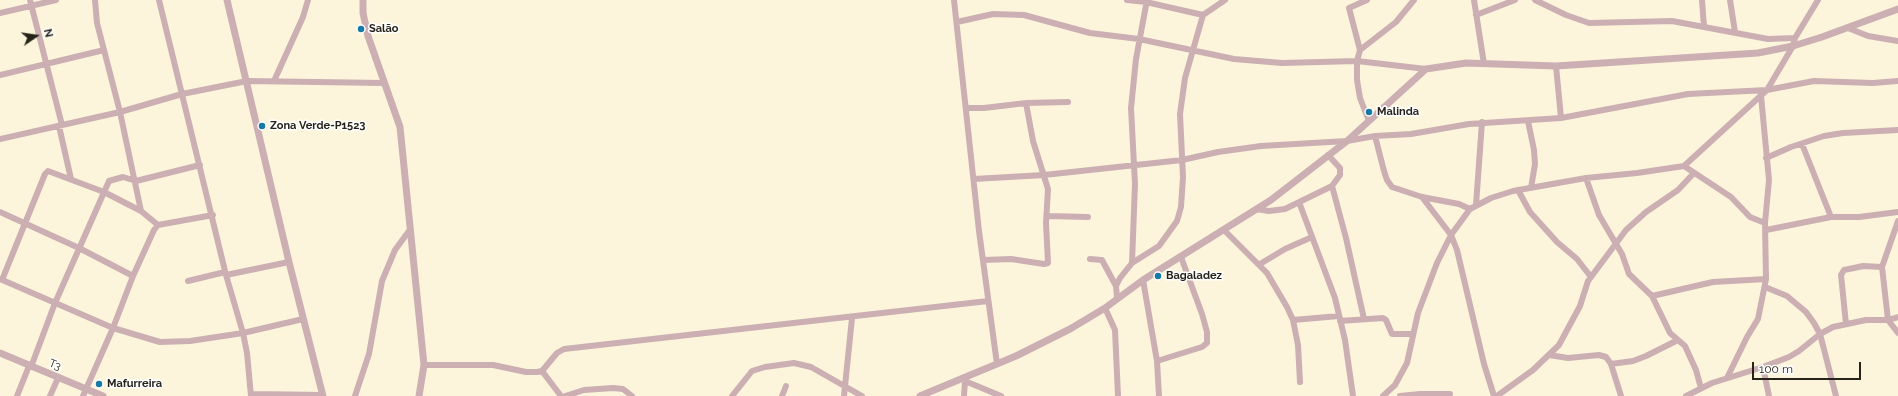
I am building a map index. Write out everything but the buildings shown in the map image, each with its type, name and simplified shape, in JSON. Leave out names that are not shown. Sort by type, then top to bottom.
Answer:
[{"type":"street","points":[[0,13],[31,3],[56,0]]},
{"type":"street","points":[[95,0],[97,23],[120,112],[136,181],[141,211]]},
{"type":"street","points":[[159,0],[226,274],[247,353],[251,395],[323,395],[289,262],[227,0]]},
{"type":"street","points":[[274,82],[300,24],[308,0]]},
{"type":"street","points":[[363,0],[363,12],[368,36],[400,127],[409,231],[424,365],[419,396]]},
{"type":"street","points":[[954,0],[983,260],[997,364]]},
{"type":"street","points":[[1127,0],[1147,1],[1203,15]]},
{"type":"street","points":[[1116,286],[1120,278],[1132,263],[1159,246],[1168,236],[1177,221],[1182,194],[1180,114],[1185,78],[1203,15],[1225,0]]},
{"type":"street","points":[[1367,0],[1349,8],[1360,50],[1357,61],[1357,80],[1360,98],[1369,122]]},
{"type":"street","points":[[1360,50],[1396,22],[1414,0]]},
{"type":"street","points":[[1474,0],[1484,64]]},
{"type":"street","points":[[1476,15],[1515,0]]},
{"type":"street","points":[[1535,0],[1566,16],[1589,23],[1672,21],[1768,39],[1795,38]]},
{"type":"street","points":[[1702,0],[1704,27]]},
{"type":"street","points":[[1730,0],[1735,32]]},
{"type":"street","points":[[1386,396],[1400,378],[1407,362],[1418,313],[1427,286],[1451,235],[1470,209],[1491,198],[1518,190],[1586,178],[1637,173],[1684,166],[1767,90],[1793,46],[1795,38],[1818,0]]},
{"type":"street","points":[[1132,263],[1134,165],[1131,108],[1139,39],[1147,1]]},
{"type":"street","points":[[31,3],[61,126],[71,179]]},
{"type":"street","points":[[957,22],[993,14],[1024,15],[1090,33],[1139,39],[1234,59],[1282,63],[1357,61],[1426,69],[1466,63],[1556,66],[1758,53],[1793,46],[1848,28],[1898,9]]},
{"type":"street","points":[[1848,28],[1868,36],[1898,41]]},
{"type":"street","points":[[0,75],[104,50]]},
{"type":"street","points":[[1556,66],[1561,118]]},
{"type":"street","points":[[920,396],[964,380],[1070,329],[1105,308],[1142,280],[1256,209],[1347,141],[1426,69]]},
{"type":"street","points":[[0,139],[120,112],[182,94],[247,81],[384,83]]},
{"type":"street","points":[[974,178],[1044,175],[1182,160],[1218,152],[1261,146],[1347,141],[1375,136],[1411,134],[1482,122],[1528,121],[1561,118],[1682,95],[1767,90],[1814,81],[1873,83],[1898,81]]},
{"type":"street","points":[[1727,378],[1747,337],[1758,319],[1766,279],[1765,223],[1769,180],[1761,96]]},
{"type":"street","points":[[966,108],[1001,107],[1026,103],[1068,102]]},
{"type":"street","points":[[983,260],[1011,260],[1044,264],[1048,263],[1048,189],[1033,141],[1026,103]]},
{"type":"street","points":[[1528,121],[1534,150],[1535,164],[1531,188]]},
{"type":"street","points":[[1476,205],[1482,122]]},
{"type":"street","points":[[1766,158],[1824,136],[1843,133],[1898,130]]},
{"type":"street","points":[[1375,136],[1387,180],[1392,187],[1422,197],[1459,204],[1470,209]]},
{"type":"street","points":[[1802,144],[1831,217]]},
{"type":"street","points":[[1256,209],[1277,211],[1285,209],[1332,186],[1340,175],[1340,168],[1328,155]]},
{"type":"street","points":[[18,396],[55,303],[100,205],[109,181],[123,177],[136,181],[200,165]]},
{"type":"street","points":[[1684,166],[1731,197],[1750,217],[1765,223]]},
{"type":"street","points":[[158,225],[141,211],[104,192],[48,171],[45,174],[26,224],[1,280],[114,328],[160,342],[190,341],[242,333],[304,319]]},
{"type":"street","points":[[1497,396],[1533,370],[1559,345],[1580,306],[1591,278],[1626,230],[1646,212],[1678,190],[1694,174]]},
{"type":"street","points":[[1586,178],[1599,215],[1633,278],[1652,296],[1670,333],[1685,346],[1692,359],[1701,388]]},
{"type":"street","points":[[1332,186],[1346,238],[1364,319]]},
{"type":"street","points":[[1518,190],[1530,212],[1557,242],[1577,259],[1591,278]]},
{"type":"street","points":[[1422,197],[1451,235],[1457,250],[1484,364],[1494,396]]},
{"type":"street","points":[[1298,202],[1335,298],[1340,318],[1353,396]]},
{"type":"street","points":[[0,212],[79,248],[133,276]]},
{"type":"street","points":[[1766,230],[1831,217],[1859,217],[1898,212]]},
{"type":"street","points":[[84,392],[114,328],[133,276],[154,230],[158,225],[213,216]]},
{"type":"street","points":[[1047,216],[1088,217]]},
{"type":"street","points":[[1898,221],[1882,267],[1888,320],[1898,333]]},
{"type":"street","points":[[1224,230],[1267,272],[1293,320],[1298,345],[1300,382]]},
{"type":"street","points":[[355,396],[369,354],[382,281],[395,250],[409,231]]},
{"type":"street","points":[[1260,264],[1285,249],[1312,237]]},
{"type":"street","points":[[1157,361],[1202,347],[1207,343],[1207,332],[1202,314],[1181,257]]},
{"type":"street","points":[[1090,259],[1102,260],[1116,286],[1117,298]]},
{"type":"street","points":[[188,281],[289,262]]},
{"type":"street","points":[[1846,324],[1841,275],[1844,270],[1863,266],[1882,267]]},
{"type":"street","points":[[1652,296],[1713,282],[1766,279]]},
{"type":"street","points":[[1142,280],[1157,361],[1159,396]]},
{"type":"street","points":[[1765,287],[1788,296],[1806,312],[1820,334],[1836,396]]},
{"type":"street","points":[[424,365],[493,365],[526,372],[542,371],[557,352],[564,349],[852,318],[988,301]]},
{"type":"street","points":[[1105,308],[1115,330],[1118,396]]},
{"type":"street","points":[[1686,396],[1701,388],[1763,367],[1799,351],[1820,334],[1833,327],[1866,320],[1888,320],[1898,317]]},
{"type":"street","points":[[844,396],[852,318]]},
{"type":"street","points":[[1293,320],[1383,318],[1386,320],[1392,334],[1413,334]]},
{"type":"street","points":[[1611,364],[1633,361],[1678,340]]},
{"type":"street","name":"T3","points":[[1,355],[58,378],[84,392],[103,396]]},
{"type":"street","points":[[1549,355],[1568,358],[1599,355],[1606,357],[1611,364],[1621,396]]},
{"type":"street","points":[[732,396],[752,371],[794,363],[807,366],[862,396]]},
{"type":"street","points":[[1763,367],[1769,396]]},
{"type":"street","points":[[542,371],[561,396]]},
{"type":"street","points":[[50,396],[58,378]]},
{"type":"street","points":[[964,380],[964,396]]},
{"type":"street","points":[[964,380],[1001,396]]},
{"type":"street","points":[[782,396],[786,386]]},
{"type":"street","points":[[565,396],[584,390],[612,388],[623,389],[632,396]]},
{"type":"street","points":[[1400,396],[1450,394]]},
{"type":"place","name":"Salão","points":[[361,29]]},
{"type":"place","name":"Malinda","points":[[1369,112]]},
{"type":"place","name":"Zona Verde-P1523","points":[[262,126]]},
{"type":"place","name":"Bagaladez","points":[[1158,276]]},
{"type":"place","name":"Mafurreira","points":[[99,384]]}]
